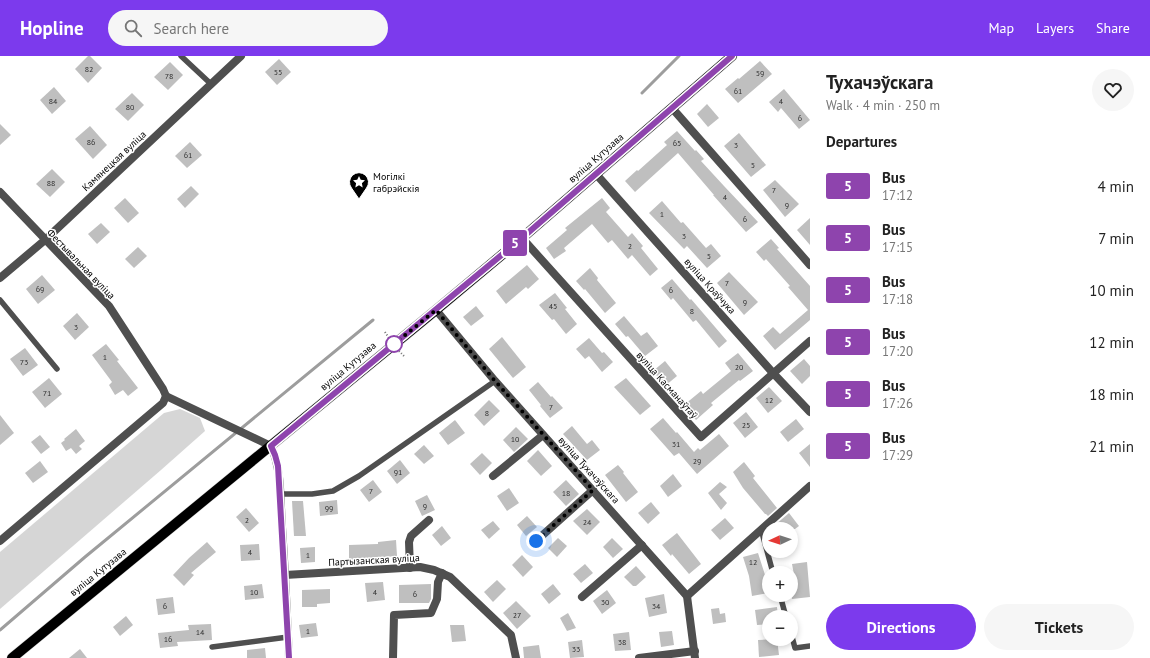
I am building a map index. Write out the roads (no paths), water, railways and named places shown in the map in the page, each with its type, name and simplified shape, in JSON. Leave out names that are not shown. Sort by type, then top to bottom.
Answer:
[{"type":"main road","name":"вуліца Кутузава","points":[[12,658],[436,310],[522,238],[732,56]]},
{"type":"street","name":"Камянецкая вуліца","points":[[0,278],[45,240],[241,56]]},
{"type":"street","points":[[672,108],[810,265]]},
{"type":"street","name":"вуліца Краўчука","points":[[596,174],[773,373],[810,412]]},
{"type":"street","name":"Фестывальная вуліца","points":[[0,192],[109,306],[163,390],[164,400]]},
{"type":"street","name":"вуліца Касманаўтаў","points":[[522,238],[701,437],[810,341]]},
{"type":"street","name":"вуліца Тухачэўскага","points":[[436,310],[495,381],[687,596]]},
{"type":"street","points":[[0,541],[164,400],[238,430],[271,446],[278,466],[289,658]]},
{"type":"street","points":[[493,476],[543,435]]},
{"type":"street","points":[[639,658],[695,655],[687,596],[810,486]]},
{"type":"street","points":[[536,541],[593,490]]},
{"type":"street","points":[[410,568],[409,542],[411,536],[429,520]]},
{"type":"street","points":[[582,597],[642,544]]},
{"type":"street","name":"Партызанская вуліца","points":[[285,575],[420,567],[434,570],[450,577],[511,635],[516,658]]},
{"type":"street","points":[[393,658],[394,615],[431,613],[437,599],[438,582],[442,573]]},
{"type":"lane","points":[[181,56],[211,84]]},
{"type":"lane","points":[[0,300],[57,369]]},
{"type":"lane","points":[[280,494],[312,494],[333,491],[358,476],[495,381]]},
{"type":"lane","points":[[761,529],[771,566]]},
{"type":"lane","points":[[212,647],[288,637]]},
{"type":"lane","points":[[794,646],[795,648],[810,646]]},
{"type":"waterway","points":[[642,93],[679,56]]},
{"type":"waterway","points":[[0,630],[85,557],[373,320]]},
{"type":"place","name":"Могілкі габрэйскія","points":[[359,199]]}]
